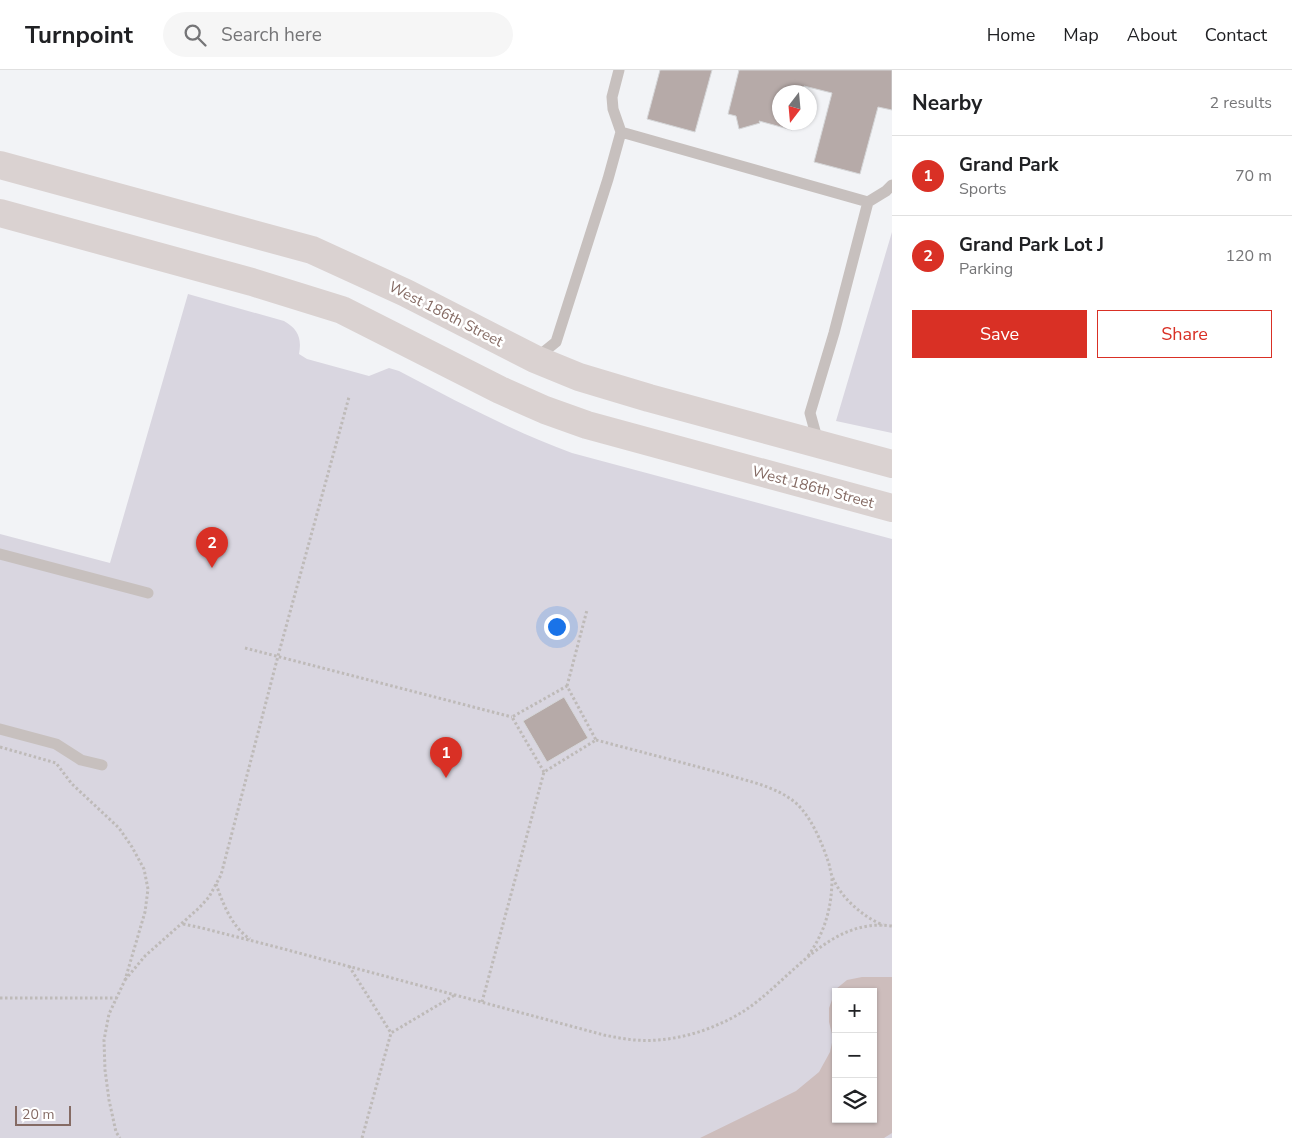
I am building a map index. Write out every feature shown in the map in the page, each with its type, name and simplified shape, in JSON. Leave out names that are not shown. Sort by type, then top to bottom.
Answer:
[{"type":"street","name":"West 186th Street","points":[[0,165],[312,250],[406,293],[535,360],[579,377],[641,396],[892,464]]},
{"type":"street","name":"West 186th Street","points":[[0,213],[252,282],[342,310],[500,390],[587,425],[892,508]]},
{"type":"street","points":[[810,487],[819,444]]},
{"type":"lane","points":[[535,360],[556,342],[608,179],[621,132],[613,109],[612,96],[619,70]]},
{"type":"lane","points":[[621,132],[868,202]]},
{"type":"lane","points":[[819,444],[810,413],[834,333],[868,202],[892,185]]},
{"type":"lane","points":[[0,554],[148,592]]},
{"type":"lane","points":[[0,730],[56,744],[81,760],[102,765]]},
{"type":"path","points":[[125,980],[145,956],[200,908],[216,884],[224,864],[348,397]]},
{"type":"path","points":[[587,610],[566,686],[596,740]]},
{"type":"path","points":[[245,648],[512,717],[566,686]]},
{"type":"path","points":[[512,717],[544,772]]},
{"type":"path","points":[[482,1002],[544,772],[596,740],[670,759],[778,792],[798,805],[806,816],[824,851],[832,876],[843,893],[872,920],[885,926]]},
{"type":"path","points":[[0,747],[56,763],[72,784],[119,828],[144,869],[148,889],[138,939],[125,980],[109,1014],[104,1040],[107,1087],[116,1132],[115,1138]]},
{"type":"path","points":[[806,958],[821,937],[825,925],[831,900],[832,876]]},
{"type":"path","points":[[216,884],[219,894],[238,928],[253,941]]},
{"type":"path","points":[[183,924],[349,966],[604,1035],[636,1040],[688,1035],[714,1027],[743,1011],[806,958],[827,943],[854,930],[865,927],[892,926]]},
{"type":"path","points":[[349,966],[391,1033]]},
{"type":"path","points":[[362,1138],[391,1033],[455,994]]},
{"type":"path","points":[[0,998],[117,998]]},
{"type":"path","points":[[116,1132],[120,1138]]},
{"type":"shaded area","points":[[892,232],[892,433],[836,421]]},
{"type":"shaded area","points":[[188,294],[284,321],[293,327],[298,334],[300,343],[299,354],[307,359],[369,376],[389,368],[399,371],[506,425],[572,453],[892,539],[892,1138],[0,1138],[0,534],[110,563]]},
{"type":"shaded area","points":[[862,977],[892,977],[892,1133],[884,1138],[700,1138],[796,1091],[819,1072],[830,1052],[832,1043],[832,1123],[877,1123],[877,988],[837,988],[847,980]]},
{"type":"shaded area","points":[[832,1000],[832,1034],[829,1022],[829,1008]]},
{"type":"building","points":[[660,70],[712,70],[695,132],[647,119]]},
{"type":"building","points":[[739,70],[892,70],[892,110],[878,107],[860,174],[814,162],[832,93],[817,89],[817,85],[772,85],[772,125],[759,121],[760,123],[739,129],[736,116],[728,114]]},
{"type":"building","points":[[564,697],[588,738],[547,762],[523,721]]},
{"type":"place","name":"Grand Park Lot J","points":[[212,568]]},
{"type":"place","name":"Grand Park","points":[[446,778]]}]
